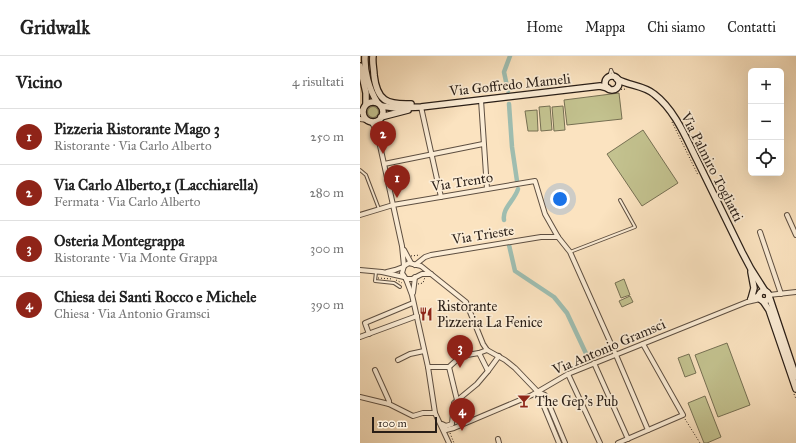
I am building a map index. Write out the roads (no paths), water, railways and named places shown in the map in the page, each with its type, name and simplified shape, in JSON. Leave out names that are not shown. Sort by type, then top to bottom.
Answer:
[{"type":"street","points":[[365,56],[365,66],[371,90],[383,112],[379,119],[377,132],[402,246],[402,273],[412,295]]},
{"type":"street","points":[[373,56],[372,62],[375,82],[377,91],[381,98],[388,102],[397,104],[438,105]]},
{"type":"street","points":[[360,66],[362,82],[366,93],[363,108],[364,115],[377,132]]},
{"type":"street","points":[[611,78],[623,83]]},
{"type":"street","points":[[600,86],[611,78]]},
{"type":"street","points":[[611,78],[618,83],[616,87]]},
{"type":"street","points":[[607,89],[606,85],[611,78]]},
{"type":"street","name":"Via Goffredo Mameli","points":[[379,104],[396,108],[421,107],[600,86],[607,89],[612,89],[623,83]]},
{"type":"street","name":"Via Palmiro Togliatti","points":[[623,83],[640,86],[653,93],[665,105],[676,120],[751,269],[795,370],[796,377]]},
{"type":"street","points":[[481,100],[487,189]]},
{"type":"street","points":[[363,108],[371,102],[379,104]]},
{"type":"street","points":[[421,107],[441,197]]},
{"type":"street","name":"Via Goffredo Mameli","points":[[379,119],[421,107]]},
{"type":"street","points":[[360,119],[369,121],[379,119]]},
{"type":"street","points":[[384,164],[484,144]]},
{"type":"street","name":"Via Trento","points":[[360,215],[393,205],[535,181],[545,214],[558,237]]},
{"type":"street","points":[[787,215],[796,232]]},
{"type":"street","points":[[760,232],[781,294]]},
{"type":"street","name":"Via Trieste","points":[[414,264],[430,255],[541,237],[558,237]]},
{"type":"street","points":[[558,237],[570,252],[648,430]]},
{"type":"street","points":[[402,246],[418,271],[413,286],[413,303],[428,368],[435,413],[449,443]]},
{"type":"street","points":[[360,270],[382,272],[395,270],[407,264],[421,266],[466,302],[483,344],[487,350],[499,356],[515,368],[538,392],[559,443]]},
{"type":"street","name":"Via Palmiro Togliatti","points":[[751,269],[754,285],[763,296],[796,389]]},
{"type":"street","points":[[382,272],[409,279],[425,274],[432,274]]},
{"type":"street","name":"Via Palmiro Togliatti","points":[[749,300],[754,285]]},
{"type":"street","points":[[763,296],[796,292]]},
{"type":"street","name":"Via Antonio Gramsci","points":[[440,423],[446,430],[448,430],[538,392],[568,374],[749,300],[763,296]]},
{"type":"street","points":[[369,334],[365,323],[413,303]]},
{"type":"street","points":[[360,337],[417,316]]},
{"type":"street","points":[[618,443],[683,415],[643,344]]},
{"type":"street","points":[[428,368],[449,366],[461,356],[487,350]]},
{"type":"street","points":[[398,360],[410,354],[424,351]]},
{"type":"street","points":[[479,353],[488,370]]},
{"type":"street","points":[[440,423],[446,426],[452,424],[454,403],[477,384],[499,356]]},
{"type":"street","points":[[594,364],[628,439]]},
{"type":"street","points":[[449,366],[457,400]]},
{"type":"street","points":[[375,370],[389,404]]},
{"type":"street","points":[[568,374],[600,443]]},
{"type":"street","points":[[538,392],[545,395],[565,443]]},
{"type":"street","points":[[360,397],[389,404],[413,416],[423,413],[435,413]]},
{"type":"lane","points":[[360,170],[366,175],[379,209]]},
{"type":"lane","points":[[570,252],[635,227],[620,200]]},
{"type":"lane","points":[[376,272],[375,281],[394,283],[400,287]]},
{"type":"waterway","points":[[508,91],[504,72],[510,56]]},
{"type":"waterway","points":[[509,104],[512,147],[517,181]]},
{"type":"waterway","points":[[504,220],[505,212],[518,189]]},
{"type":"waterway","points":[[509,245],[515,271],[554,297],[567,313],[590,362]]},
{"type":"place","name":"Via Carlo Alberto,1 (Lacchiarella)","points":[[383,154]]},
{"type":"place","name":"Pizzeria Ristorante Mago 3","points":[[397,198]]},
{"type":"place","name":"Ristorante Pizzeria La Fenice","points":[[426,314]]},
{"type":"place","name":"Osteria Montegrappa","points":[[460,368]]},
{"type":"place","name":"The Gep's Pub","points":[[524,401]]},
{"type":"place","name":"Chiesa dei Santi Rocco e Michele","points":[[462,431]]}]
